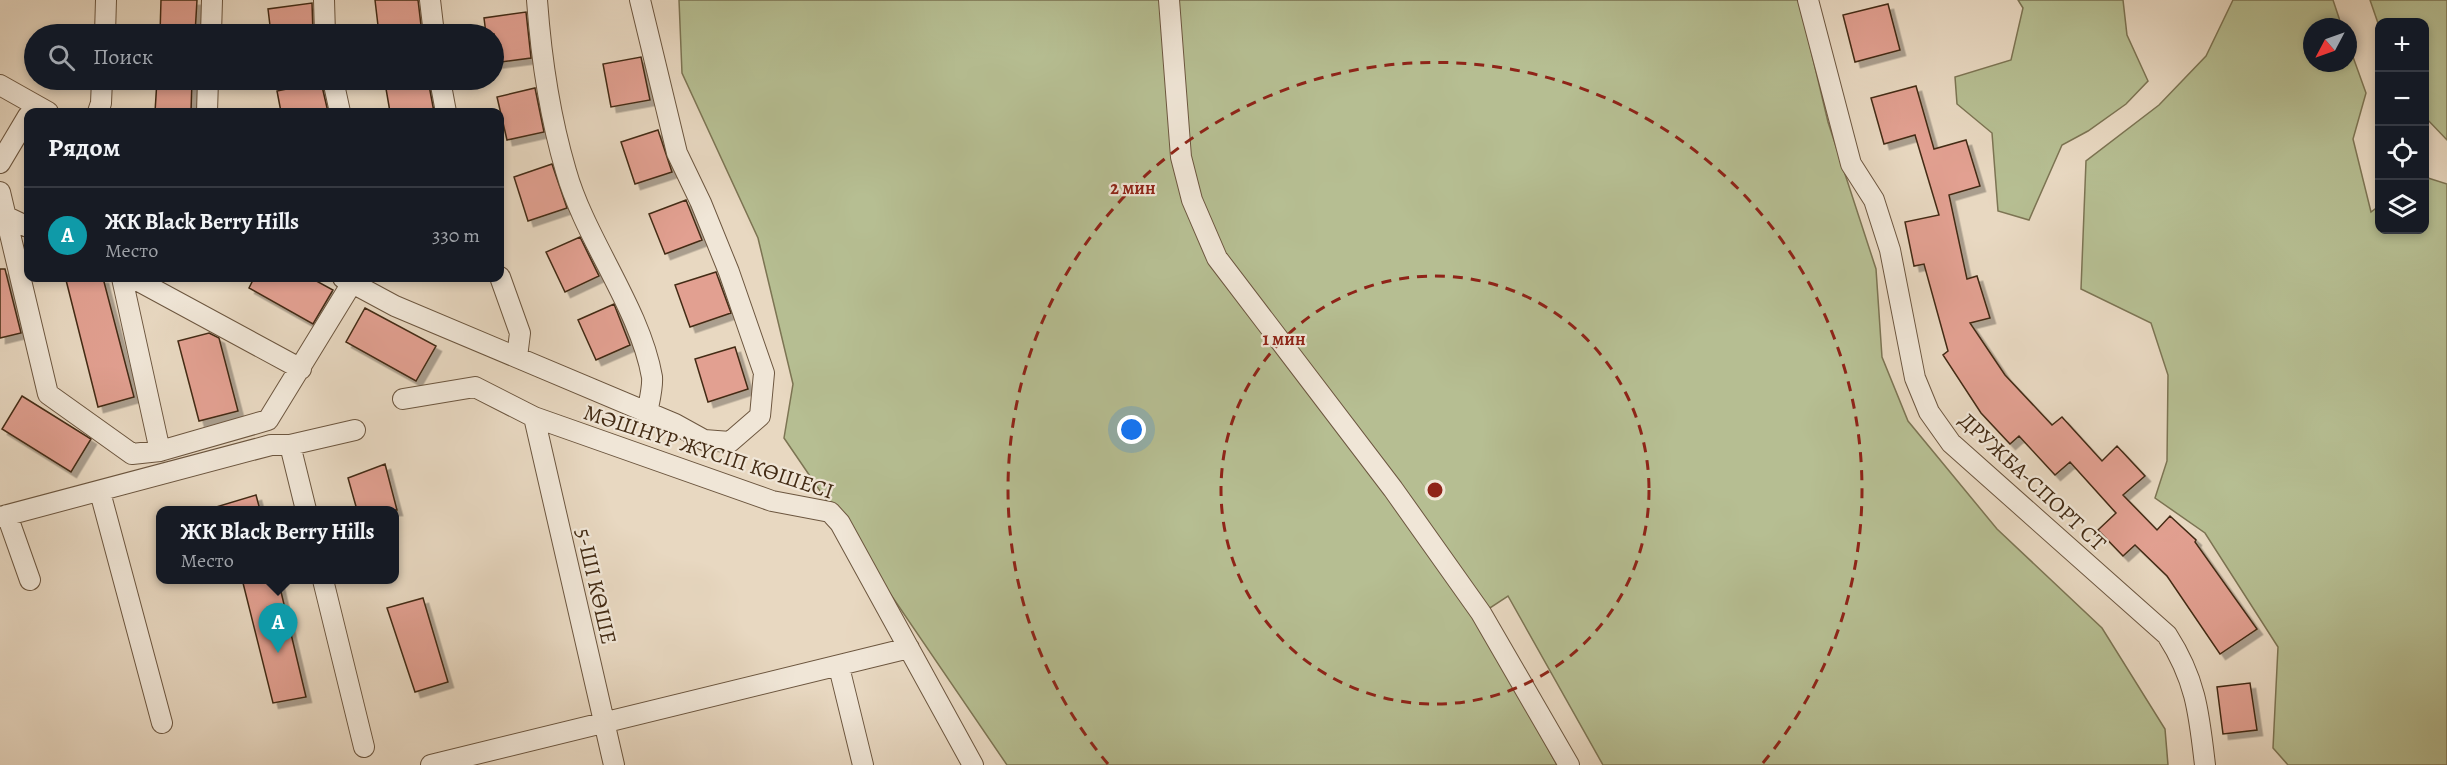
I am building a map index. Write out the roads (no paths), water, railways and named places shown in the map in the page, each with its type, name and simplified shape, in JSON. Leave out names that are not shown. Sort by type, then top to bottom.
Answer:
[{"type":"street","points":[[105,24],[106,0]]},
{"type":"street","points":[[212,24],[213,0]]},
{"type":"street","points":[[324,0],[325,24]]},
{"type":"street","points":[[430,0],[433,24]]},
{"type":"street","points":[[537,0],[549,90],[566,171],[579,206],[641,339],[652,379],[647,413]]},
{"type":"street","points":[[356,282],[395,306],[675,424],[704,440],[730,442],[760,416],[764,373],[709,223],[677,153],[640,0]]},
{"type":"street","points":[[1169,0],[1181,158],[1192,200],[1216,258],[1393,489],[1481,613],[1569,765]]},
{"type":"street","name":"ДРУЖБА-СПОРТ СТ","points":[[1808,0],[1851,164],[1874,200],[1890,250],[1915,378],[1929,412],[1951,443],[2167,635],[2184,662],[2198,704],[2205,765]]},
{"type":"street","points":[[0,85],[31,108]]},
{"type":"street","points":[[99,108],[102,90]]},
{"type":"street","points":[[207,108],[208,90]]},
{"type":"street","points":[[335,90],[339,108]]},
{"type":"street","points":[[442,90],[445,108]]},
{"type":"street","points":[[0,163],[24,129]]},
{"type":"street","points":[[0,192],[48,394],[132,453],[160,451],[268,420],[301,369],[349,282]]},
{"type":"street","points":[[7,217],[24,225]]},
{"type":"street","points":[[123,282],[160,451]]},
{"type":"street","points":[[140,282],[301,369]]},
{"type":"street","points":[[502,282],[520,333],[517,357]]},
{"type":"street","name":"МӘШHҮР ЖҮСІП КӨШЕСІ","points":[[403,399],[475,387],[534,417],[772,501],[830,512],[840,524],[973,765]]},
{"type":"street","name":"5-ШІ КӨШЕ","points":[[534,417],[614,765]]},
{"type":"street","points":[[30,580],[4,516],[271,445],[290,445],[355,430]]},
{"type":"street","points":[[290,445],[305,506]]},
{"type":"street","points":[[100,492],[162,723]]},
{"type":"street","points":[[324,584],[364,747]]},
{"type":"street","points":[[431,765],[839,667],[909,648]]},
{"type":"street","points":[[839,667],[863,765]]},
{"type":"place","name":"ЖК Black Berry Hills","points":[[278,653]]}]
